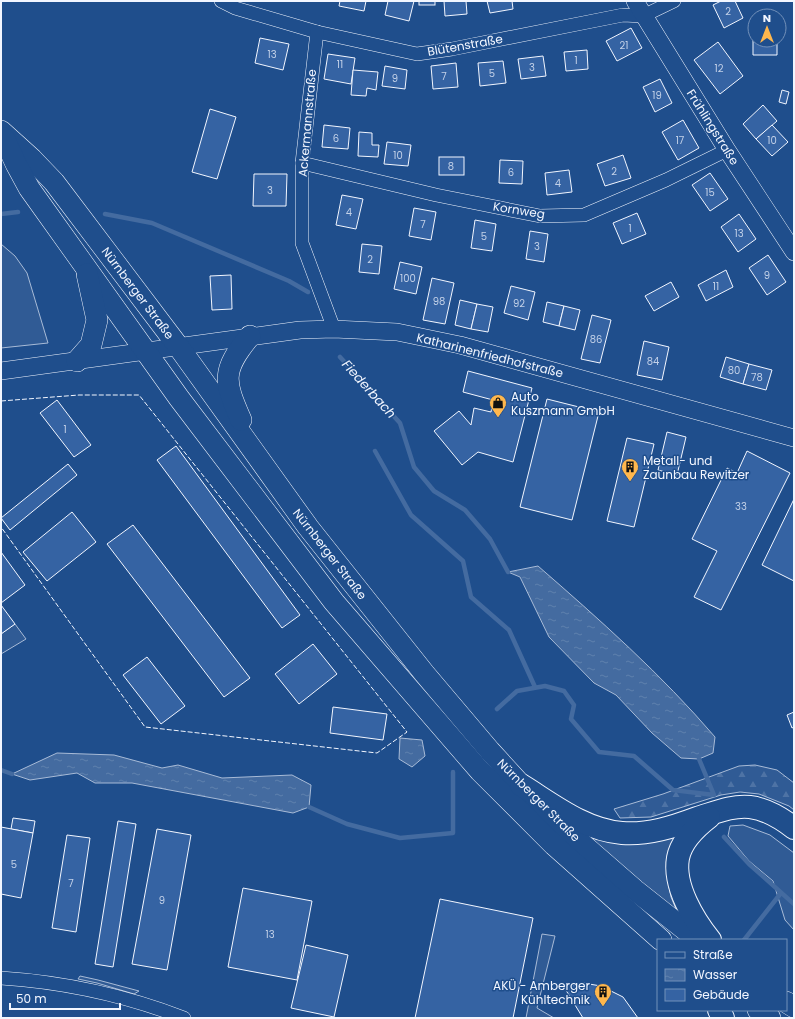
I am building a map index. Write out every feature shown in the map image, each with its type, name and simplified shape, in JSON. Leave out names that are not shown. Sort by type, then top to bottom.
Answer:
[{"type":"highway","points":[[521,785],[584,823],[622,833],[643,832],[664,828],[733,808],[750,807],[766,811],[785,821],[794,828]]},
{"type":"highway","points":[[709,939],[687,905],[678,871],[678,858],[683,846],[692,833],[714,813]]},
{"type":"main road","name":"Nürnberger Straße","points":[[1,132],[29,188],[179,398],[334,602],[480,771],[554,845],[660,939]]},
{"type":"main road","name":"Nürnberger Straße","points":[[1,132],[32,159],[54,182],[178,346],[308,527],[419,667],[490,751],[521,785],[581,843],[635,890],[697,939]]},
{"type":"main road","points":[[78,360],[91,345],[96,320],[84,264]]},
{"type":"main road","points":[[250,336],[235,356],[229,371],[228,382],[230,394],[235,407],[263,466]]},
{"type":"main road","points":[[760,1011],[770,1018]]},
{"type":"street","name":"Blütenstraße","points":[[221,1],[235,4],[317,32],[417,54],[452,49],[623,15],[639,8]]},
{"type":"street","points":[[639,8],[674,1]]},
{"type":"street","name":"Frühlingstraße","points":[[639,8],[727,150],[794,252]]},
{"type":"street","name":"Ackermannstraße","points":[[317,32],[302,163],[302,242],[334,329]]},
{"type":"street","name":"Kornweg","points":[[302,163],[436,195],[540,216],[584,215],[666,180],[727,150]]},
{"type":"street","name":"Katharinenfriedhofstraße","points":[[1,371],[300,330],[334,329],[397,332],[460,345],[794,438]]},
{"type":"street","points":[[1,978],[33,980],[71,986],[158,1008],[184,1018]]},
{"type":"shaded area","points":[[1,244],[15,256],[27,273],[48,343],[1,348]]},
{"type":"shaded area","points":[[15,624],[26,639],[1,654],[1,634]]},
{"type":"shaded area","points":[[743,825],[770,835],[794,853],[794,930],[785,920],[773,881],[749,861],[728,836],[730,826]]},
{"type":"shaded area","points":[[680,832],[668,874],[671,897],[676,909],[674,912],[582,834]]},
{"type":"shaded area","points":[[542,934],[555,936],[537,1008],[554,1018],[526,1018]]},
{"type":"shaded area","points":[[80,976],[139,991],[134,994],[78,979]]},
{"type":"green space","points":[[755,765],[777,770],[794,783],[794,810],[789,806],[759,794],[740,792],[721,795],[651,817],[620,818],[614,809],[663,794],[739,766]]},
{"type":"water","points":[[538,566],[630,648],[695,714],[715,737],[713,753],[699,759],[681,758],[652,733],[616,695],[594,683],[549,637],[520,577],[508,572]]},
{"type":"water","points":[[400,738],[422,740],[425,756],[412,767],[399,759]]},
{"type":"water","points":[[57,753],[114,755],[162,768],[178,765],[222,778],[292,775],[311,785],[309,807],[293,813],[132,783],[95,783],[77,773],[30,780],[12,774]]},
{"type":"building","points":[[340,1],[366,1],[364,11],[339,6]]},
{"type":"building","points":[[388,1],[414,1],[409,21],[385,15]]},
{"type":"building","points":[[419,1],[435,1],[435,5],[419,5]]},
{"type":"building","points":[[444,1],[466,1],[467,14],[445,16]]},
{"type":"building","points":[[487,1],[512,1],[513,9],[490,13]]},
{"type":"building","points":[[721,1],[735,1],[743,18],[724,28],[713,5]]},
{"type":"building","points":[[631,28],[642,48],[617,61],[606,41]]},
{"type":"building","points":[[260,38],[289,44],[283,70],[255,63]]},
{"type":"building","points":[[718,42],[743,76],[720,94],[694,60]]},
{"type":"building","points":[[753,48],[777,48],[777,55],[753,55]]},
{"type":"building","points":[[587,50],[588,69],[566,71],[564,52]]},
{"type":"building","points":[[328,54],[355,58],[351,84],[324,79]]},
{"type":"building","points":[[543,56],[546,76],[521,79],[518,59]]},
{"type":"building","points":[[503,61],[506,83],[480,86],[478,63]]},
{"type":"building","points":[[456,63],[458,87],[433,89],[431,66]]},
{"type":"building","points":[[385,66],[407,70],[405,89],[382,86]]},
{"type":"building","points":[[353,70],[378,72],[376,90],[367,88],[366,96],[351,95]]},
{"type":"building","points":[[660,79],[672,103],[655,112],[643,87]]},
{"type":"building","points":[[782,90],[789,92],[786,104],[779,102]]},
{"type":"building","points":[[763,105],[777,121],[756,139],[743,124]]},
{"type":"building","points":[[210,109],[236,117],[217,179],[192,172]]},
{"type":"building","points":[[683,120],[699,148],[678,160],[662,132]]},
{"type":"building","points":[[324,125],[350,128],[348,149],[322,147]]},
{"type":"building","points":[[772,125],[788,142],[772,156],[756,139]]},
{"type":"building","points":[[359,132],[372,133],[372,145],[379,145],[378,157],[358,156]]},
{"type":"building","points":[[387,142],[411,145],[408,166],[384,164]]},
{"type":"building","points":[[623,155],[631,178],[605,186],[597,164]]},
{"type":"building","points":[[439,157],[464,157],[464,175],[439,175]]},
{"type":"building","points":[[500,160],[523,161],[522,184],[499,183]]},
{"type":"building","points":[[569,170],[572,192],[547,195],[545,173]]},
{"type":"building","points":[[710,173],[728,199],[710,211],[692,185]]},
{"type":"building","points":[[254,174],[287,174],[286,206],[253,206]]},
{"type":"building","points":[[342,195],[363,199],[356,229],[336,225]]},
{"type":"building","points":[[414,208],[436,212],[431,240],[409,236]]},
{"type":"building","points":[[637,213],[646,234],[622,244],[613,223]]},
{"type":"building","points":[[739,214],[756,239],[738,252],[721,227]]},
{"type":"building","points":[[475,220],[496,224],[492,251],[471,248]]},
{"type":"building","points":[[530,231],[548,234],[544,262],[526,259]]},
{"type":"building","points":[[362,244],[382,246],[379,274],[359,272]]},
{"type":"building","points":[[768,255],[786,282],[767,295],[749,268]]},
{"type":"building","points":[[400,262],[422,267],[416,294],[394,289]]},
{"type":"building","points":[[726,270],[733,287],[706,301],[698,285]]},
{"type":"building","points":[[231,275],[232,309],[212,310],[210,276]]},
{"type":"building","points":[[432,278],[454,283],[445,324],[423,320]]},
{"type":"building","points":[[671,282],[679,297],[654,311],[645,296]]},
{"type":"building","points":[[511,286],[535,292],[528,320],[504,313]]},
{"type":"building","points":[[460,300],[477,304],[471,329],[455,325]]},
{"type":"building","points":[[547,302],[564,306],[559,326],[543,322]]},
{"type":"building","points":[[477,304],[493,307],[488,332],[471,329]]},
{"type":"building","points":[[564,306],[580,310],[575,330],[559,326]]},
{"type":"building","points":[[592,315],[611,320],[600,363],[581,359]]},
{"type":"building","points":[[644,341],[669,347],[662,380],[637,375]]},
{"type":"building","points":[[726,357],[749,364],[743,384],[720,377]]},
{"type":"building","points":[[749,364],[772,370],[766,390],[743,384]]},
{"type":"building","name":"Auto Kuszmann GmbH","points":[[468,371],[532,388],[513,462],[478,452],[462,465],[434,431],[459,411],[471,425],[474,408],[491,412],[493,400],[463,392]]},
{"type":"building","points":[[547,399],[599,412],[572,520],[520,507]]},
{"type":"building","points":[[57,400],[91,445],[74,457],[40,413]]},
{"type":"building","points":[[667,432],[686,437],[677,475],[658,470]]},
{"type":"building","name":"Metall- und Zaunbau Rewitzer","points":[[627,438],[654,444],[634,527],[607,521]]},
{"type":"building","points":[[176,446],[300,615],[282,628],[157,460]]},
{"type":"building","points":[[747,451],[790,473],[721,610],[694,597],[717,551],[692,539],[727,468],[737,473]]},
{"type":"building","points":[[68,464],[77,475],[10,530],[1,518]]},
{"type":"building","points":[[794,499],[794,581],[762,565]]},
{"type":"building","points":[[72,512],[96,542],[47,581],[23,552]]},
{"type":"building","points":[[133,525],[250,678],[224,697],[107,544]]},
{"type":"building","points":[[1,552],[25,585],[1,603]]},
{"type":"building","points":[[1,605],[15,624],[1,634]]},
{"type":"building","points":[[313,644],[337,674],[299,704],[275,674]]},
{"type":"building","points":[[147,657],[185,706],[161,724],[123,675]]},
{"type":"building","points":[[333,707],[387,714],[383,740],[330,733]]},
{"type":"building","points":[[794,712],[794,727],[792,728],[787,715]]},
{"type":"building","points":[[13,818],[35,821],[33,833],[11,829]]},
{"type":"building","points":[[118,821],[136,824],[113,967],[95,964]]},
{"type":"building","points":[[1,827],[33,833],[21,898],[1,894]]},
{"type":"building","points":[[157,829],[191,835],[167,970],[132,964]]},
{"type":"building","points":[[67,835],[90,838],[76,932],[52,928]]},
{"type":"building","points":[[243,888],[312,901],[297,980],[228,967]]},
{"type":"building","points":[[440,899],[533,918],[513,1018],[415,1018]]},
{"type":"building","points":[[306,945],[348,955],[334,1017],[291,1008]]},
{"type":"building","name":"AKÜ - Amberger Kühltechnik","points":[[583,983],[601,986],[623,997],[638,1018],[583,1018],[564,987]]},
{"type":"waterway","name":"Fiederbach","points":[[1,214],[18,212]]},
{"type":"waterway","name":"Fiederbach","points":[[105,214],[152,223],[289,281],[308,292]]},
{"type":"waterway","name":"Fiederbach","points":[[340,357],[400,423],[414,467],[434,491],[465,510],[490,539],[508,572]]},
{"type":"waterway","points":[[375,451],[411,515],[463,561],[471,597],[509,630],[535,687]]},
{"type":"waterway","points":[[497,709],[517,691],[545,686],[564,691],[574,705],[571,719],[599,752],[634,756],[673,790],[714,795],[699,759]]},
{"type":"waterway","points":[[1,770],[12,774]]},
{"type":"waterway","points":[[309,807],[347,824],[400,838],[453,833],[453,772]]},
{"type":"waterway","points":[[724,837],[749,864],[794,904]]},
{"type":"waterway","points":[[745,939],[781,893]]},
{"type":"fence","points":[[1,401],[79,395],[139,395],[407,732],[377,753],[145,727],[1,527]]},
{"type":"place","name":"Auto Kuszmann GmbH","points":[[498,418]]},
{"type":"place","name":"Metall- und Zaunbau Rewitzer","points":[[630,482]]},
{"type":"place","name":"AKÜ - Amberger Kühltechnik","points":[[603,1007]]}]
